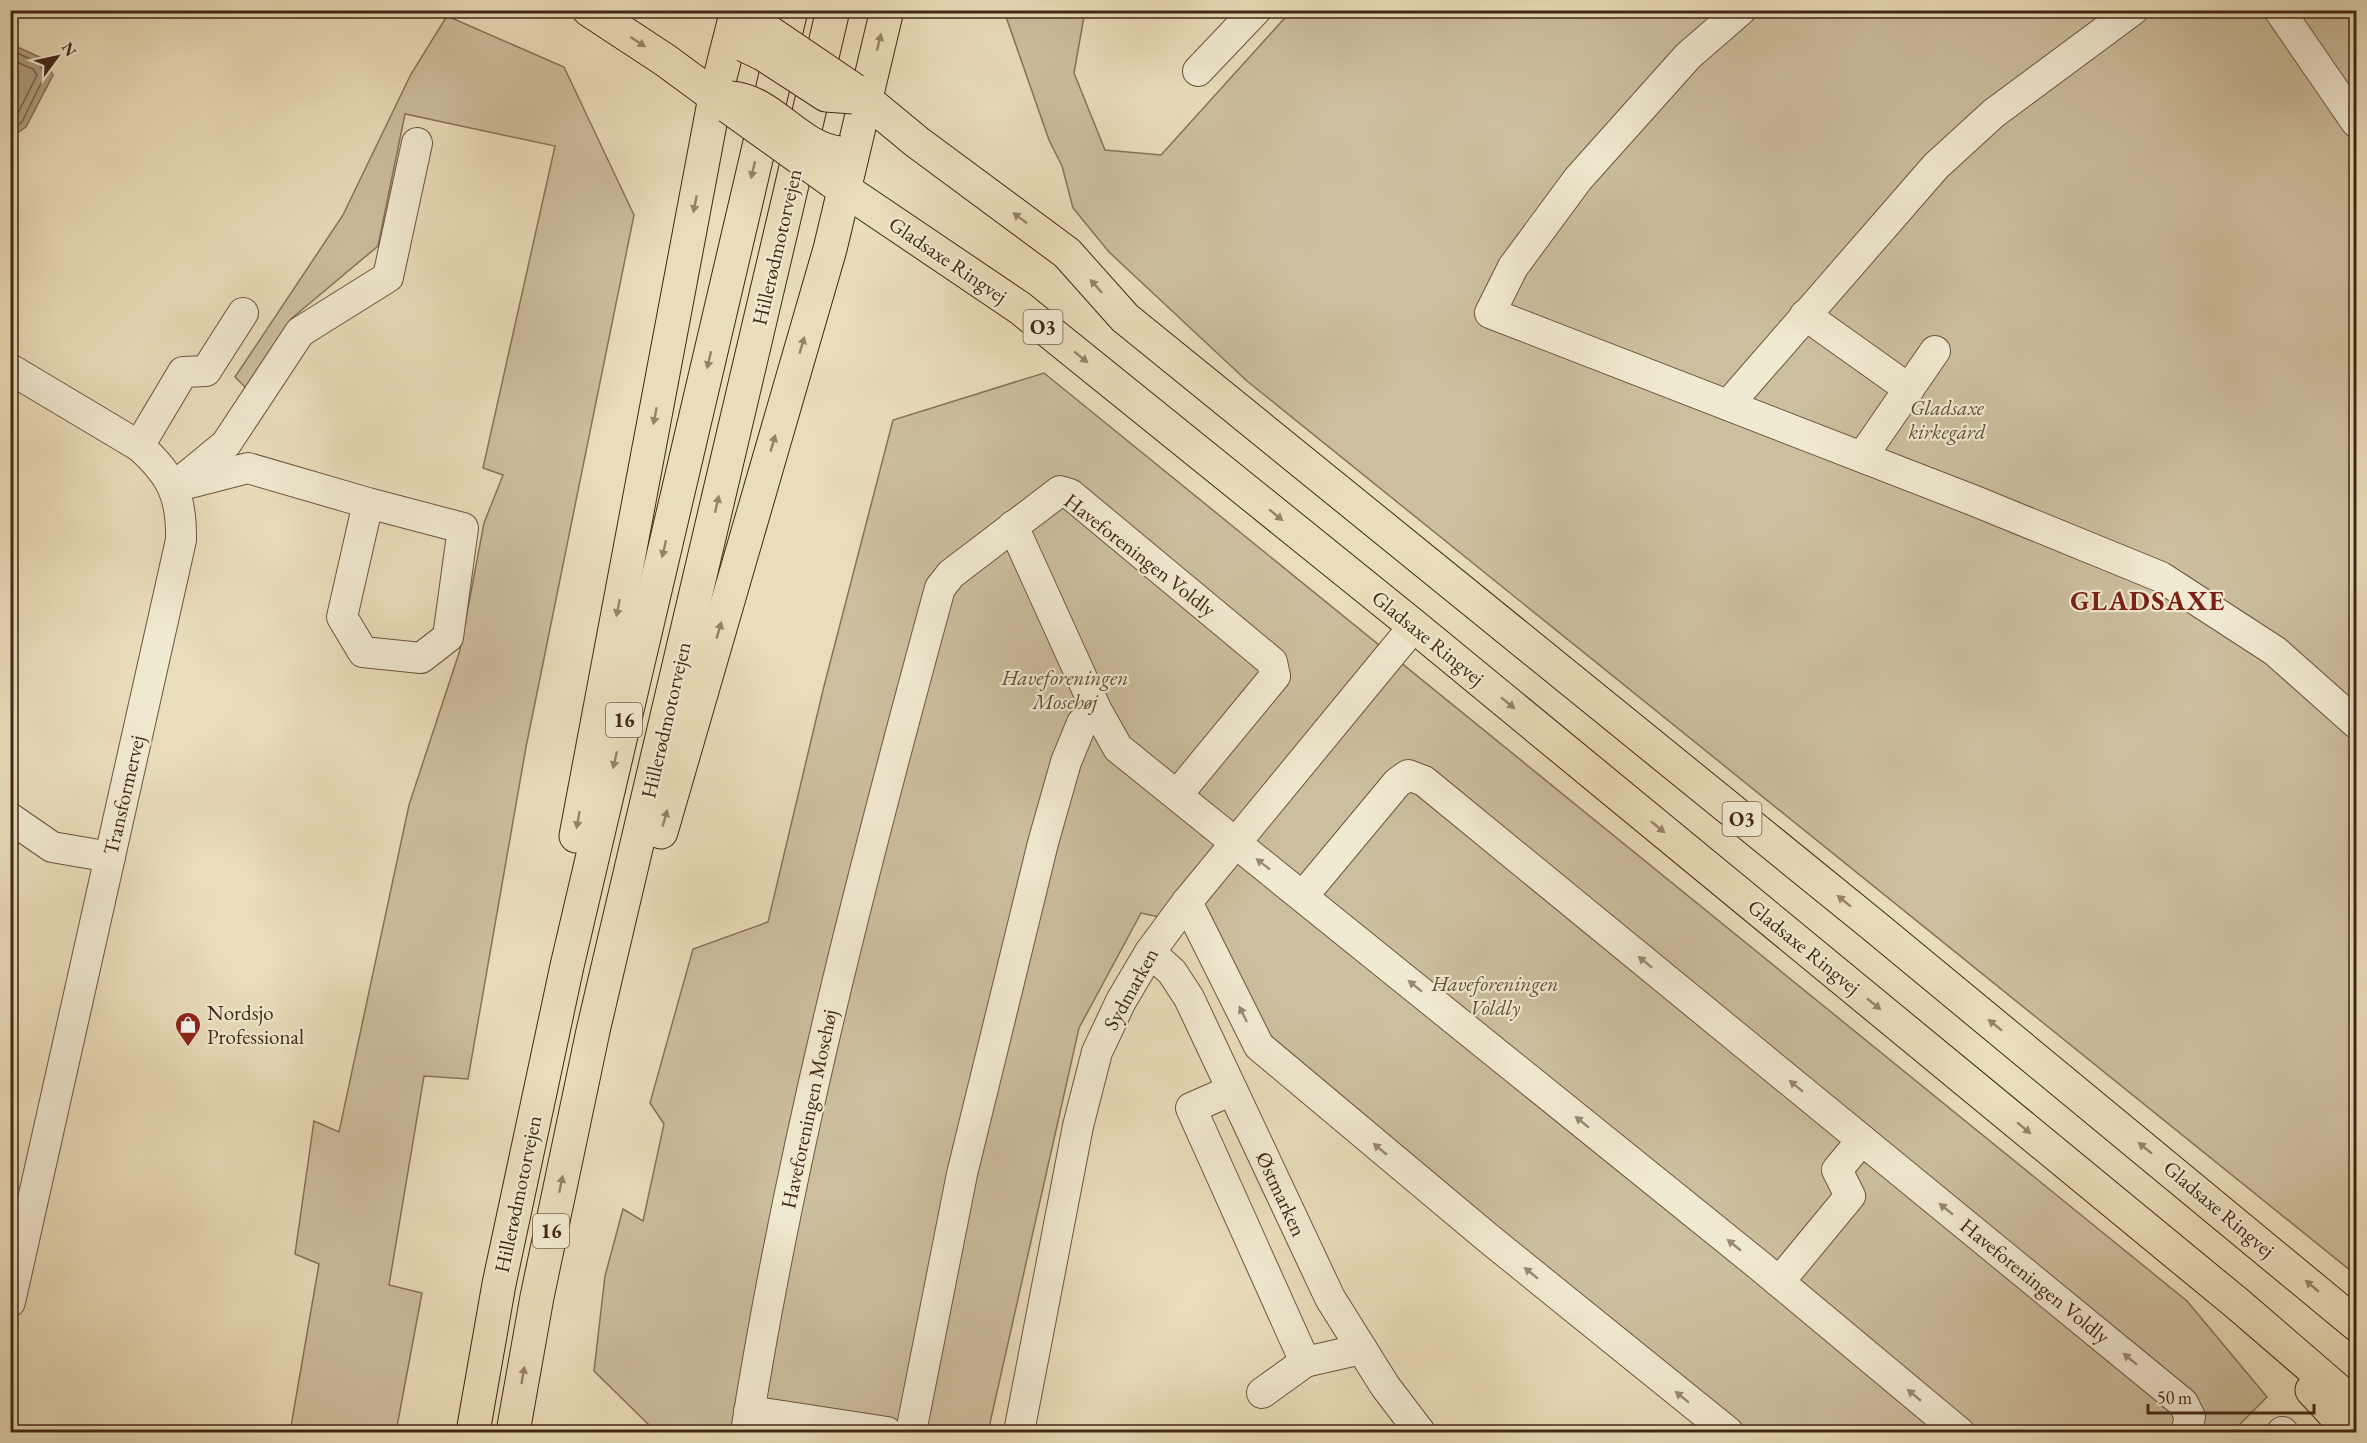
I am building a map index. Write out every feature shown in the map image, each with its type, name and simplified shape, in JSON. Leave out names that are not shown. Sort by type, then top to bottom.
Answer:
[{"type":"main road","points":[[589,10],[725,101]]},
{"type":"main road","name":"Hillerødmotorvejen","points":[[473,1432],[499,1284],[567,966],[791,10]]},
{"type":"main road","name":"Hillerødmotorvejen","points":[[513,1432],[537,1297],[593,1031],[832,10]]},
{"type":"main road","points":[[593,1031],[638,938],[654,856],[830,249],[842,169],[858,95],[887,10]]},
{"type":"main road","points":[[567,966],[577,827],[739,26]]},
{"type":"main road","points":[[739,26],[763,54],[826,95],[858,95]]},
{"type":"main road","name":"Gladsaxe Ringvej","points":[[858,95],[1066,253],[1125,318],[1882,933],[2356,1324]]},
{"type":"main road","name":"Gladsaxe Ringvej","points":[[725,101],[747,99],[817,147],[1414,626],[2239,1305],[2349,1425]]},
{"type":"street","points":[[1198,71],[1256,10]]},
{"type":"street","points":[[1741,10],[1688,56],[1578,178],[1513,267],[1490,313],[1862,457],[2161,577],[2276,651],[2356,723]]},
{"type":"street","points":[[1728,405],[1936,166],[1972,132],[2133,10]]},
{"type":"street","points":[[2279,10],[2356,122]]},
{"type":"street","points":[[174,487],[226,444],[300,332],[388,277],[417,143]]},
{"type":"street","points":[[139,446],[183,372],[206,370],[243,313]]},
{"type":"street","points":[[1805,315],[1910,389]]},
{"type":"street","points":[[1862,457],[1935,351]]},
{"type":"street","name":"Transformervej","points":[[10,369],[139,446],[154,459],[174,487],[182,514],[181,540],[110,857],[23,1186],[10,1302]]},
{"type":"street","points":[[174,487],[248,468],[463,528],[448,637],[421,658],[363,652],[342,617],[368,503]]},
{"type":"street","name":"Haveforeningen Voldly","points":[[1013,526],[1060,491],[1070,494],[1272,662],[1275,676],[1177,795]]},
{"type":"street","points":[[1013,526],[1096,709],[1118,748],[1779,1282],[1959,1432]]},
{"type":"street","name":"Haveforeningen Mosehøj","points":[[887,1432],[748,1422],[772,1281],[832,1003],[875,825],[940,588],[951,574],[1013,526]]},
{"type":"street","name":"Sydmarken","points":[[1019,1432],[1078,1126],[1097,1052],[1121,1001],[1150,952],[1186,902],[1414,626]]},
{"type":"street","points":[[910,1432],[962,1174],[1043,843],[1066,762],[1082,723],[1096,709]]},
{"type":"street","name":"Haveforeningen Voldly","points":[[1303,896],[1397,783],[1408,775],[1424,781],[2183,1403],[2190,1417],[2186,1432]]},
{"type":"street","points":[[10,818],[52,847],[110,857]]},
{"type":"street","points":[[1186,902],[1259,1046],[1462,1218],[1728,1432]]},
{"type":"street","name":"Østmarken","points":[[1150,952],[1172,972],[1188,998],[1330,1298],[1362,1349],[1420,1432]]},
{"type":"street","points":[[1232,1090],[1191,1108],[1305,1362]]},
{"type":"street","points":[[1779,1282],[1850,1196],[1837,1170],[1862,1140]]},
{"type":"street","points":[[1270,1283],[1310,1256]]},
{"type":"street","points":[[1262,1393],[1305,1362],[1362,1349]]},
{"type":"green space","name":"Gladsaxe kirkegård","points":[[1004,11],[1085,11],[1074,73],[1105,150],[1161,155],[1291,11],[2356,11],[2356,1275],[1247,381],[1109,252],[1073,208],[1062,166],[1049,140]]},
{"type":"green space","points":[[447,16],[564,67],[634,215],[526,747],[468,1079],[424,1076],[389,1285],[422,1293],[396,1432],[290,1432],[319,1264],[295,1254],[314,1121],[339,1132],[409,805],[460,650],[484,523],[503,475],[483,468],[555,146],[405,114],[378,246],[291,319],[250,392],[235,377],[343,215],[411,74]]},
{"type":"green space","points":[[1044,373],[2187,1301],[2267,1397],[2232,1432],[1715,1432],[1245,1051],[1182,922],[1141,913],[1079,1028],[988,1432],[647,1432],[649,1425],[594,1371],[605,1276],[623,1209],[643,1221],[664,1124],[650,1103],[693,949],[768,922],[823,690],[893,420]]},
{"type":"water","points":[[11,44],[44,59],[53,75],[26,127],[11,137]]},
{"type":"place","name":"Nordsjo Professional","points":[[188,1048]]},
{"type":"district","name":"GLADSAXE","points":[[2148,601]]}]
